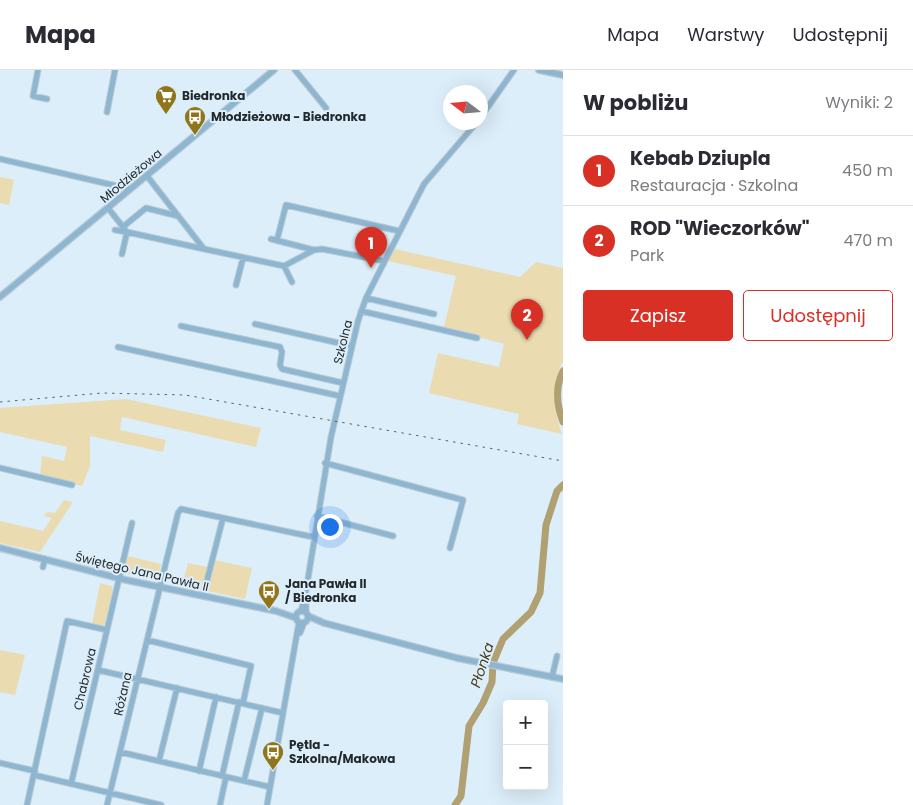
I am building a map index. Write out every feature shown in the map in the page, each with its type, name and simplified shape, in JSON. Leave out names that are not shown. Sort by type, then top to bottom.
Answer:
[{"type":"street","points":[[38,70],[33,96],[47,99]]},
{"type":"street","points":[[107,112],[115,70]]},
{"type":"street","points":[[295,70],[326,108]]},
{"type":"street","points":[[488,107],[514,70]]},
{"type":"street","points":[[539,70],[563,75]]},
{"type":"street","name":"Młodzieżowa","points":[[0,297],[271,71]]},
{"type":"street","name":"Szkolna","points":[[267,805],[296,640],[302,617],[326,463],[361,311],[399,231],[424,184],[470,130]]},
{"type":"street","points":[[0,159],[130,189]]},
{"type":"street","points":[[147,176],[204,248]]},
{"type":"street","points":[[314,250],[274,240],[286,205],[399,231]]},
{"type":"street","points":[[108,208],[127,232],[122,254]]},
{"type":"street","points":[[124,226],[146,208],[179,216]]},
{"type":"street","points":[[115,230],[284,266],[314,250],[322,249],[384,262]]},
{"type":"street","points":[[236,286],[243,258]]},
{"type":"street","points":[[284,266],[292,282]]},
{"type":"street","points":[[366,298],[434,314]]},
{"type":"street","points":[[361,311],[477,338]]},
{"type":"street","points":[[255,324],[352,346]]},
{"type":"street","points":[[181,326],[280,347],[282,352],[280,365],[282,369],[343,383]]},
{"type":"street","points":[[118,347],[340,396]]},
{"type":"street","points":[[326,463],[463,500],[450,548]]},
{"type":"street","points":[[0,468],[72,485]]},
{"type":"street","name":"Różana","points":[[107,805],[176,516],[181,509],[223,518]]},
{"type":"street","points":[[317,516],[393,536]]},
{"type":"street","points":[[203,596],[223,518],[313,537]]},
{"type":"street","name":"Chabrowa","points":[[71,784],[132,523]]},
{"type":"street","name":"Świętego Jana Pawła II","points":[[0,548],[119,578],[302,617],[477,662],[563,679]]},
{"type":"street","points":[[43,568],[45,559]]},
{"type":"street","points":[[27,805],[67,621],[107,630]]},
{"type":"street","points":[[146,640],[251,666],[224,776],[220,805]]},
{"type":"street","points":[[552,678],[558,656]]},
{"type":"street","points":[[98,670],[283,713]]},
{"type":"street","points":[[160,761],[177,688]]},
{"type":"street","points":[[199,771],[216,697]]},
{"type":"street","points":[[244,781],[262,708]]},
{"type":"street","points":[[120,752],[270,787]]},
{"type":"street","points":[[0,762],[71,784],[161,805]]},
{"type":"shaded area","points":[[0,177],[14,180],[9,205],[0,203]]},
{"type":"shaded area","points":[[395,249],[520,277],[536,262],[563,268],[563,361],[555,388],[555,406],[562,434],[517,424],[519,414],[429,393],[438,353],[499,367],[504,344],[444,327],[456,276],[388,261]]},
{"type":"shaded area","points":[[126,399],[261,428],[256,447],[122,417],[120,430],[166,440],[163,452],[90,436],[90,466],[82,486],[40,476],[42,456],[64,461],[67,447],[0,432],[0,408]]},
{"type":"shaded area","points":[[64,500],[73,502],[40,552],[0,543],[0,521],[43,531],[52,518],[44,516],[47,512],[55,513]]},
{"type":"shaded area","points":[[127,556],[161,564],[158,579],[126,574],[124,571]]},
{"type":"shaded area","points":[[214,560],[252,568],[245,599],[208,591]]},
{"type":"shaded area","points":[[188,563],[208,567],[203,589],[182,585]]},
{"type":"shaded area","points":[[100,583],[111,586],[113,589],[104,627],[92,624]]},
{"type":"shaded area","points":[[0,650],[25,655],[15,695],[0,692]]},
{"type":"waterway","name":"Płonka","points":[[563,371],[560,377],[558,396],[559,410],[563,422]]},
{"type":"waterway","name":"Płonka","points":[[455,805],[461,796],[469,726],[483,703],[492,682],[493,663],[503,639],[531,612],[540,593],[546,525],[557,491],[563,485]]},
{"type":"railway","points":[[0,402],[102,393],[185,395],[563,461]]},
{"type":"place","name":"Biedronka","points":[[166,115]]},
{"type":"place","name":"Młodzieżowa - Biedronka","points":[[195,136]]},
{"type":"place","name":"Kebab Dziupla","points":[[371,268]]},
{"type":"place","name":"ROD \"Wieczorków\"","points":[[527,340]]},
{"type":"place","name":"Jana Pawła II / Biedronka","points":[[269,610]]},
{"type":"place","name":"Pętla - Szkolna/Makowa","points":[[273,771]]}]
